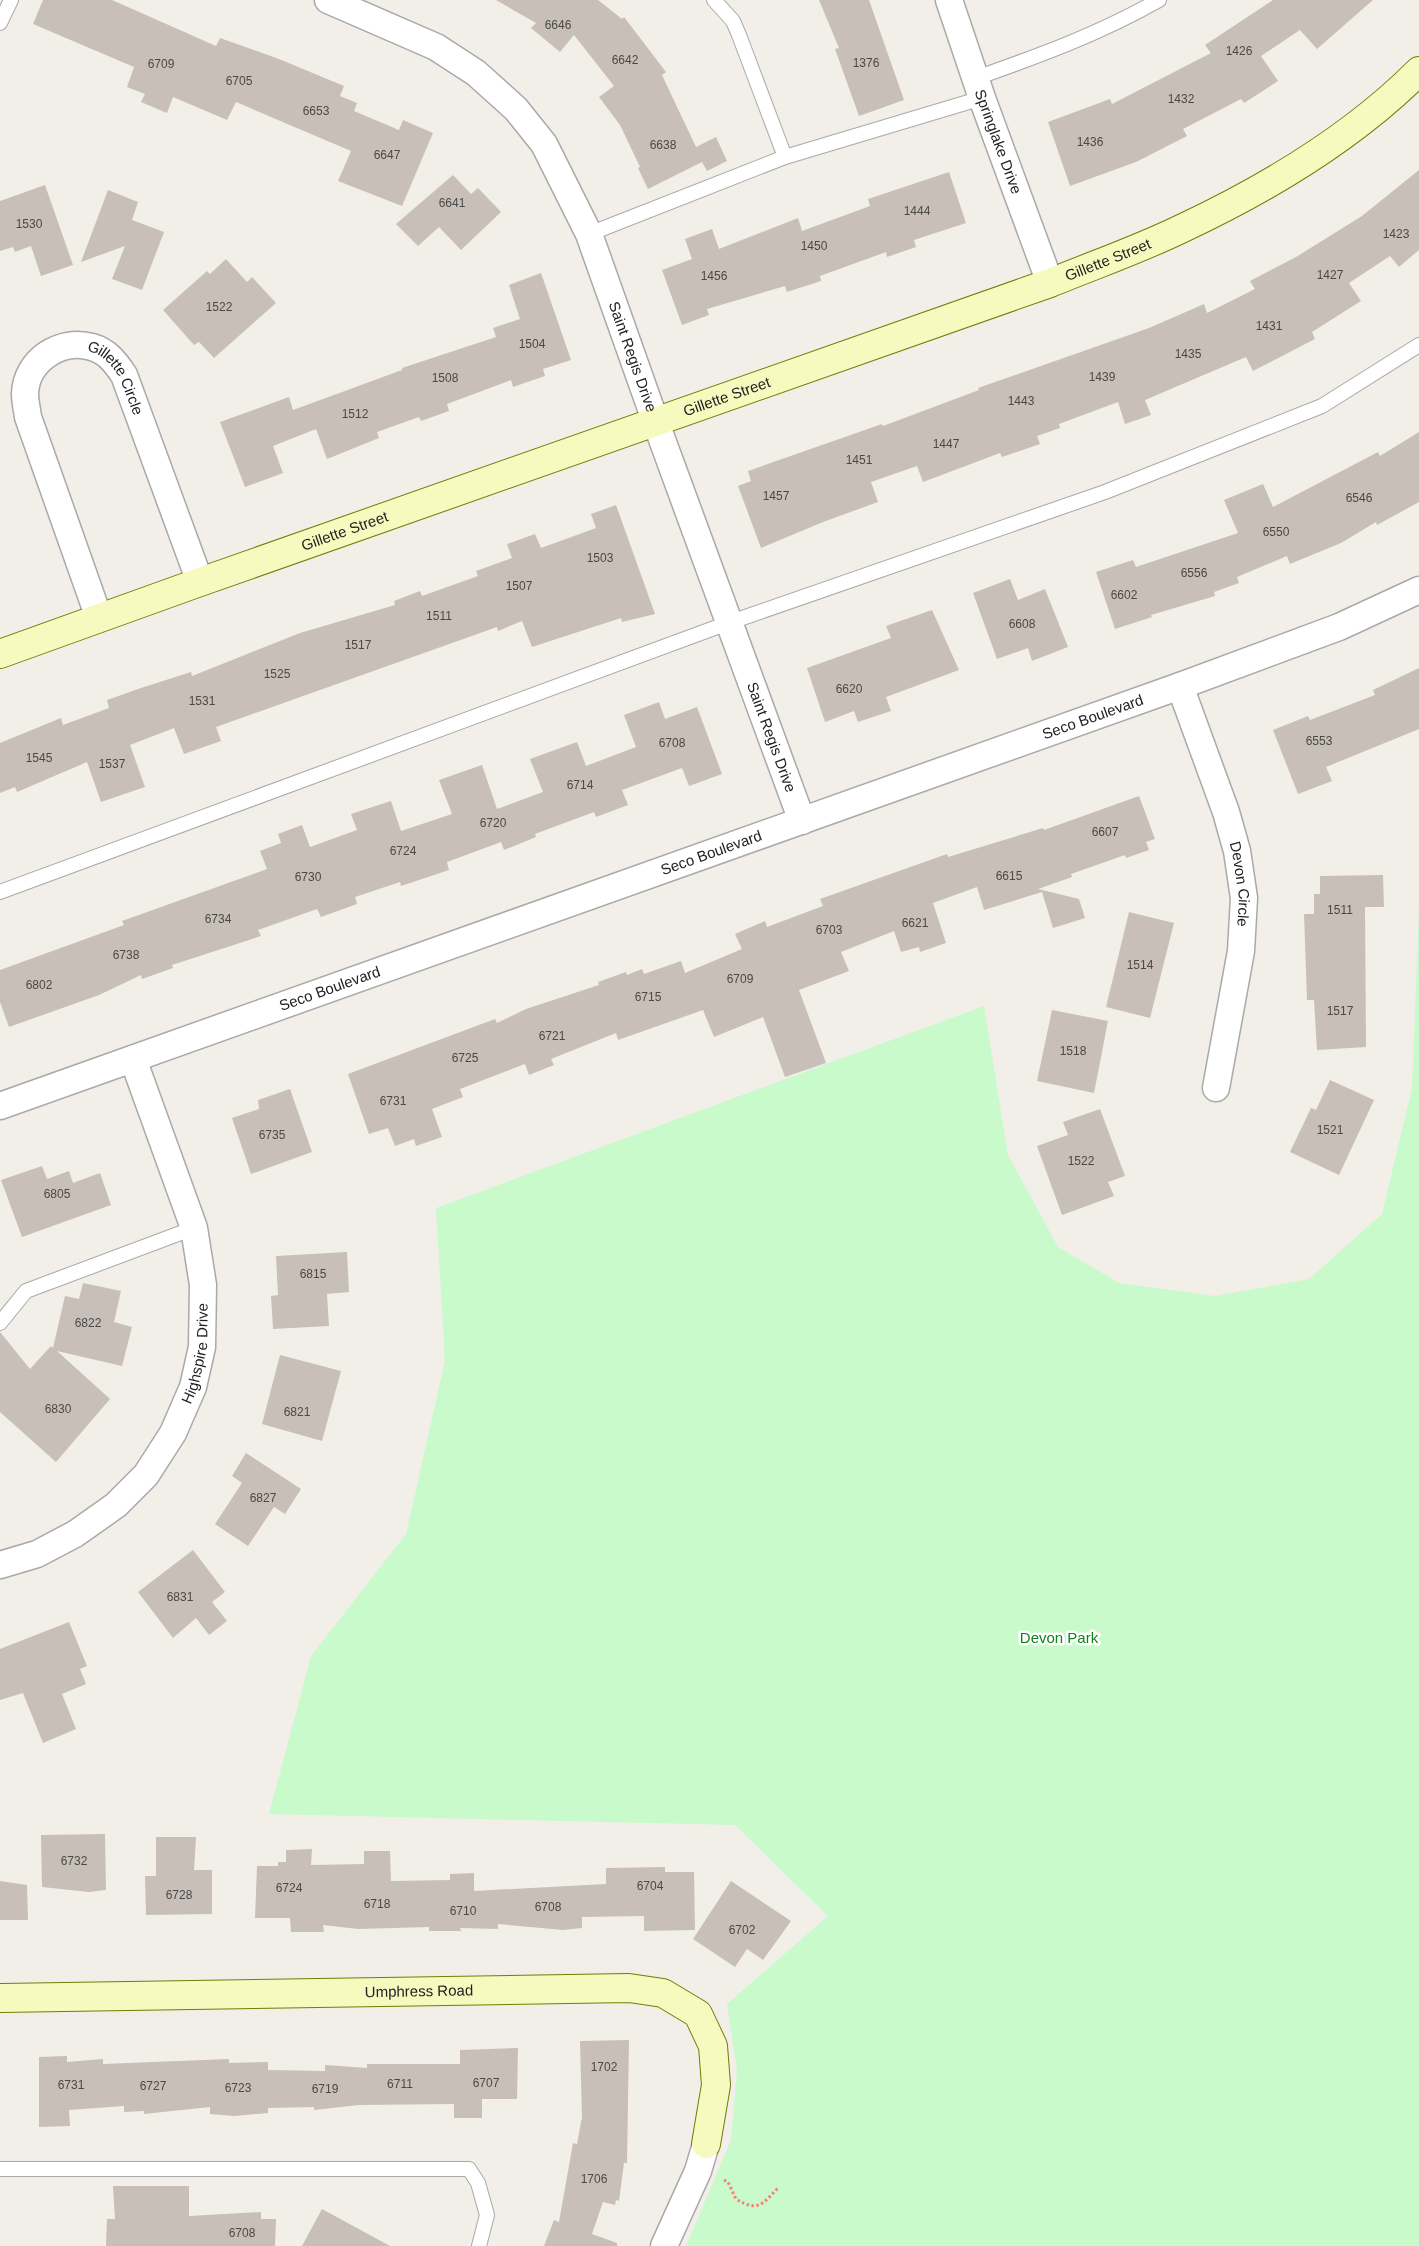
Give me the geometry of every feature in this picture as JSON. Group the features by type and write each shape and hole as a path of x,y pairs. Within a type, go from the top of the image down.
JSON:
{"street":[{"name":"Saint Regis Drive","path":"328,0 436,46 476,73 516,108 544,144 589,234 728,623 802,822"},
{"name":"Springlake Drive","path":"950,0 979,88 1050,283"},
{"name":"Gillette Street","path":"0,654 1050,283 1182,229 1264,187 1333,143 1398,93 1419,71"},
{"name":"Gillette Circle","path":"99,618 28,417 25,393 30,373 41,358 56,348 76,345 94,347 112,358 124,375 200,582"},
{"name":"Seco Boulevard","path":"0,1106 1180,686 1339,626 1419,590"},
{"name":"Devon Circle","path":"1180,686 1226,812 1237,851 1244,898 1241,951 1216,1088"},
{"name":"Highspire Drive","path":"0,1565 37,1554 75,1534 116,1505 146,1475 173,1433 193,1388 202,1347 203,1286 194,1228 133,1059"},
{"name":"Umphress Road","path":"0,1998 629,1988 663,1993 698,2014 713,2046 716,2085 706,2144"},
{"path":"664,2246 698,2171 706,2144"}],"lane":[{"path":"0,23 11,0"},
{"path":"714,0 733,21 740,35 785,157"},
{"path":"589,234 785,157 979,88 1122,21 1160,0"},
{"path":"0,892 728,623 1105,492 1322,406 1419,345"},
{"path":"0,1323 26,1290 194,1228"},
{"path":"0,2170 469,2170 478,2183 487,2215 479,2246"}],"path":[{"path":"698,2171 728,2182 736,2199 751,2206 767,2201 778,2188"}],"green space":[{"name":"Devon Park","path":"1419,909 1419,2246 686,2246 731,2140 737,2069 727,2004 828,1916 735,1825 269,1814 311,1656 406,1534 445,1361 436,1208 984,1006 1008,1155 1058,1247 1119,1283 1215,1296 1309,1279 1382,1214 1412,1088"}],"building":[{"path":"43,0 112,0 216,46 220,38 279,59 344,86 340,96 357,103 354,111 399,130 403,120 433,133 402,206 338,181 351,151 236,102 227,120 173,97 167,113 141,102 145,94 127,87 134,67 33,24"},
{"path":"496,0 598,0 622,19 624,17 666,72 662,75 696,147 716,137 727,161 707,171 702,162 648,189 620,125 599,97 614,86 574,35 560,52 531,28 536,23"},
{"path":"819,0 869,0 904,100 859,116 835,49 839,48"},
{"path":"1273,0 1373,0 1317,49 1300,30 1261,56 1278,81 1244,103 1241,99 1183,129 1187,136 1136,162 1070,186 1048,122 1110,99 1112,104 1211,53 1205,45"},
{"path":"1419,170 1419,250 1399,267 1390,256 1349,283 1361,301 1312,332 1315,339 1253,371 1246,357 1145,400 1151,415 1125,424 1118,402 1059,424 1060,428 1037,436 1040,444 1002,457 1000,453 923,482 917,466 871,482 878,502 823,522 761,548 738,486 751,481 748,471 882,424 883,426 979,390 978,388 1149,328 1204,304 1207,313 1255,289 1250,281 1296,257 1362,216"},
{"path":"949,172 966,223 914,240 916,247 887,257 886,252 820,276 821,281 787,292 785,286 707,309 709,315 682,325 662,270 692,259 685,239 712,229 719,249 798,218 802,231 870,206 868,199"},
{"path":"453,175 471,194 478,188 501,212 461,250 439,227 418,246 396,224"},
{"path":"45,185 73,265 41,276 31,246 15,252 13,247 0,251 0,201"},
{"path":"108,190 138,202 132,220 164,232 142,290 112,279 125,246 81,262"},
{"path":"226,259 247,282 252,277 276,303 214,358 199,342 194,345 163,310 207,271 210,274"},
{"path":"541,273 571,360 543,369 545,376 513,387 511,380 447,404 449,411 421,421 419,417 377,432 379,438 327,459 316,429 273,446 283,473 245,487 220,422 289,397 293,410 402,370 402,368 496,337 493,328 520,319 509,285"},
{"path":"1419,432 1419,502 1377,525 1376,522 1341,543 1290,564 1287,556 1237,577 1239,583 1214,592 1215,596 1151,615 1152,617 1115,629 1096,572 1133,560 1136,567 1238,533 1224,500 1263,484 1273,507 1378,452 1380,456"},
{"path":"616,505 655,614 622,622 621,618 532,647 522,621 498,631 497,627 216,727 221,741 184,754 174,728 130,745 145,787 101,802 87,762 17,792 15,787 0,793 0,743 61,718 63,725 109,708 107,700 141,688 191,672 192,676 300,633 395,605 394,601 420,591 422,596 478,576 476,571 512,558 507,544 535,534 541,548 596,528 591,514"},
{"path":"1010,579 1018,600 1045,589 1068,647 1032,661 1028,648 997,659 973,593"},
{"path":"932,610 959,670 886,697 891,711 858,722 854,711 825,722 807,668 891,638 886,626"},
{"path":"1419,668 1419,729 1326,767 1332,781 1298,794 1273,730 1308,716 1310,720 1375,695 1373,690"},
{"path":"659,702 665,719 697,707 722,774 689,786 682,768 622,790 628,805 596,817 594,812 535,834 536,837 504,850 501,842 447,862 449,870 401,886 400,882 355,897 357,904 321,917 317,909 258,930 261,936 172,965 173,968 142,979 141,975 99,995 9,1027 0,1002 0,970 124,925 122,921 267,869 260,851 281,843 278,834 302,825 310,847 357,830 351,814 391,801 401,831 452,814 439,780 482,765 497,809 543,792 530,759 577,742 586,766 636,747 624,715"},
{"path":"1139,796 1155,839 1146,842 1149,850 1126,858 1125,855 1071,874 1072,877 1038,889 1079,899 1085,918 1053,928 1042,892 984,910 977,887 933,903 946,943 920,952 919,947 901,952 894,931 841,952 849,971 799,990 826,1063 785,1077 763,1017 714,1037 703,1010 618,1040 616,1033 551,1059 554,1065 529,1075 525,1064 460,1089 463,1097 432,1109 442,1137 416,1146 414,1139 395,1146 388,1128 369,1134 348,1074 495,1019 497,1023 526,1009 599,985 598,982 626,972 627,975 642,969 644,974 681,961 685,973 742,949 735,934 765,921 767,927 823,906 820,899 947,854 948,857 1043,828 1044,830"},
{"path":"1383,875 1384,907 1365,907 1366,1047 1317,1050 1314,1000 1307,1000 1304,914 1314,914 1314,894 1320,894 1320,876"},
{"path":"1129,912 1174,923 1150,1018 1106,1007"},
{"path":"1052,1010 1108,1021 1094,1093 1037,1081"},
{"path":"1330,1080 1374,1100 1339,1175 1290,1152 1311,1108 1316,1110"},
{"path":"290,1089 312,1152 251,1174 232,1118 259,1109 258,1100"},
{"path":"1100,1109 1125,1176 1108,1182 1114,1196 1062,1215 1037,1146 1068,1135 1063,1122"},
{"path":"42,1166 47,1179 69,1171 73,1183 100,1173 111,1205 22,1237 1,1180"},
{"path":"347,1252 349,1292 327,1294 329,1326 273,1329 271,1296 278,1295 276,1256"},
{"path":"83,1283 121,1291 114,1322 132,1327 122,1366 57,1351 110,1399 56,1462 0,1412 0,1332 30,1369 51,1346 53,1348 65,1296 79,1299"},
{"path":"280,1355 341,1371 322,1441 262,1424"},
{"path":"246,1453 301,1489 285,1514 274,1507 248,1546 215,1524 242,1483 232,1476"},
{"path":"193,1550 225,1592 212,1602 227,1621 209,1635 196,1618 173,1638 138,1592"},
{"path":"69,1622 87,1666 80,1669 86,1684 62,1694 76,1729 43,1743 23,1693 0,1700 0,1649"},
{"path":"105,1834 106,1890 89,1892 42,1887 41,1835"},
{"path":"156,1837 196,1837 194,1870 212,1870 212,1914 146,1915 145,1876 156,1876"},
{"path":"312,1849 311,1865 364,1864 364,1851 390,1851 391,1881 450,1880 450,1874 474,1873 474,1891 606,1884 606,1868 665,1867 665,1872 694,1872 695,1930 644,1931 644,1916 582,1917 582,1928 563,1930 498,1924 498,1929 460,1928 461,1931 429,1931 429,1927 358,1929 323,1925 324,1932 291,1932 290,1918 255,1918 257,1866 278,1866 278,1862 286,1862 286,1850"},
{"path":"0,1881 27,1885 28,1920 0,1920"},
{"path":"731,1881 791,1921 763,1960 747,1949 735,1967 693,1939"},
{"path":"629,2040 627,2163 624,2163 619,2201 616,2200 615,2205 603,2202 592,2234 617,2243 617,2246 544,2246 554,2220 559,2222 573,2143 577,2144 582,2117 580,2041"},
{"path":"518,2048 517,2099 482,2099 482,2118 454,2118 454,2104 359,2105 314,2110 314,2107 268,2108 268,2113 234,2116 210,2114 210,2107 144,2114 144,2111 124,2112 124,2106 69,2110 70,2126 39,2127 39,2057 67,2056 67,2062 103,2059 103,2064 229,2059 229,2063 268,2062 268,2070 325,2071 325,2065 367,2068 367,2064 460,2064 460,2050"},
{"path":"113,2186 189,2186 189,2216 261,2212 261,2219 276,2219 275,2246 106,2246 107,2219 115,2219"},
{"path":"322,2209 390,2246 302,2246"}]}
